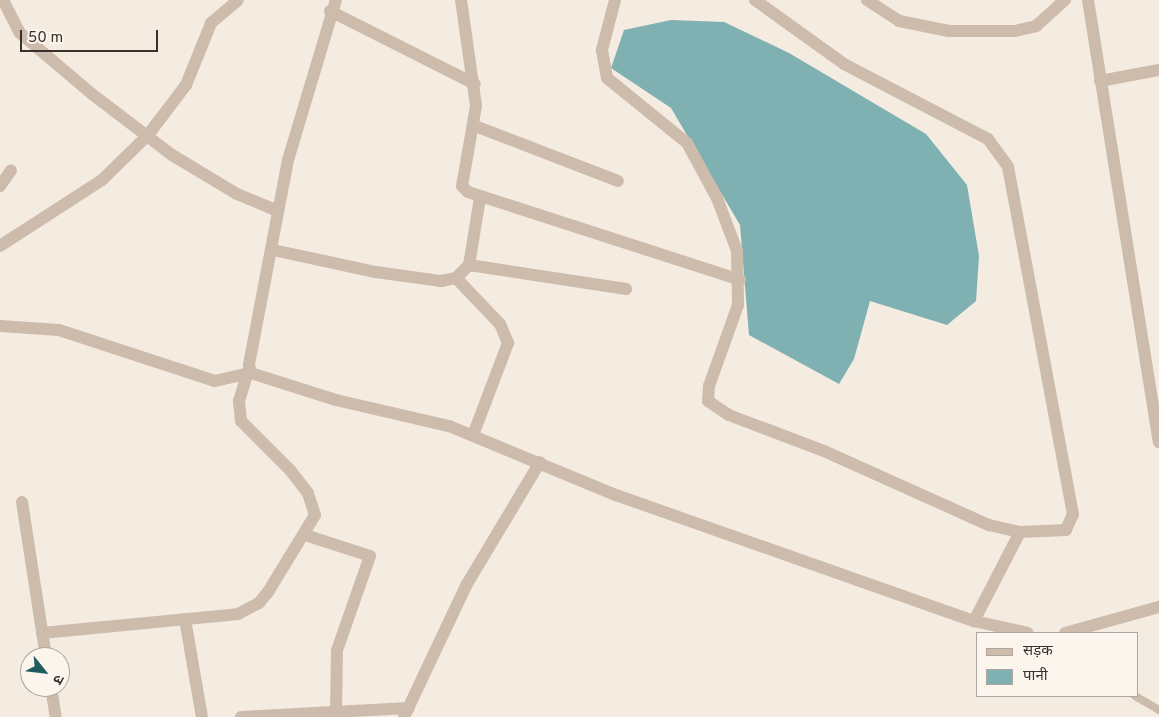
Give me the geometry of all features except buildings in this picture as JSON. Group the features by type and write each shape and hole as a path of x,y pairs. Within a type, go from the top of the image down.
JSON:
{"street":[{"path":"3,0 20,33 148,136 237,194 278,211"},
{"path":"0,246 102,180 148,136 186,85 206,30 238,0"},
{"path":"461,0 475,84 475,126 462,186 480,198 740,280"},
{"path":"615,0 602,50 607,78 687,143 728,223 740,280 732,328 709,386 708,401 717,410 838,457 989,525 1020,532 1066,530 1073,514 1013,191 1001,152 982,136 844,64 755,0"},
{"path":"866,0 899,21 949,31 1015,31 1036,26 1066,0"},
{"path":"1088,0 1159,442"},
{"path":"42,633 185,619 249,610 268,592 305,535 315,515 308,493 238,413 249,374 249,365 273,250 278,211 333,6 475,84"},
{"path":"1100,81 1159,70"},
{"path":"475,126 618,181"},
{"path":"0,186 11,170"},
{"path":"273,250 376,272 441,282 456,278 469,265 480,198"},
{"path":"469,265 626,289"},
{"path":"456,278 500,324 508,343 473,436"},
{"path":"0,326 59,330 215,381 249,374 336,400 430,419 540,462 613,494 974,621 1024,632"},
{"path":"241,717 336,712 407,712 467,584 540,462"},
{"path":"22,502 44,647"},
{"path":"974,621 1020,532"},
{"path":"305,535 370,556 337,650 336,712"},
{"path":"1085,631 1159,607"},
{"path":"185,619 202,717"},
{"path":"53,697 56,717"}],"lane":[{"path":"1137,697 1159,710"}],"water":[{"path":"671,20 724,22 789,53 926,134 967,185 979,256 976,301 947,325 870,301 854,359 839,384 749,335 740,225 671,108 611,68 624,30"}]}
